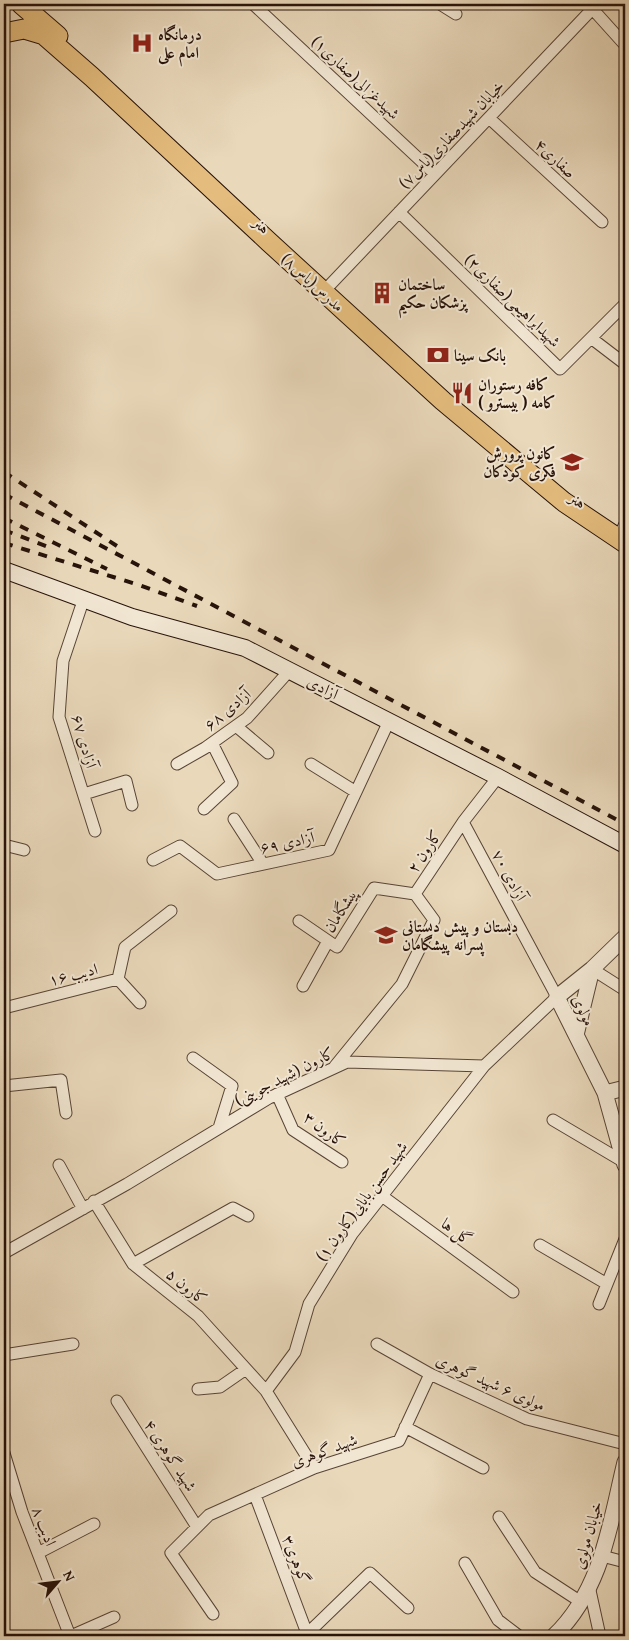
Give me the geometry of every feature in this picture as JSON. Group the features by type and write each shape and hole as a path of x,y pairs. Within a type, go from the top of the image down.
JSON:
{"main road":[{"name":"هنر","path":"21,4 89,64 328,287 534,467 624,532"},
{"name":"مدرس(یاس۸)","path":"4,33 24,28 44,35 443,401 564,502 624,532"},
{"name":"آزادی","path":"4,570 83,601 132,617 245,648 498,777 625,845"}],"street":[{"name":"شهیدغزالی(صفاری۱)","path":"253,4 436,174"},
{"path":"440,4 456,14"},
{"name":"خیابان شهیدصفاری(یاس۷)","path":"328,287 593,5"},
{"path":"593,5 625,45"},
{"name":"صفاری۴","path":"488,118 602,222"},
{"name":"شهیدابراهیمی(صفاری۲)","path":"399,212 560,369 625,304"},
{"path":"591,338 625,364"},
{"name":"آزادی ۶۷","path":"83,601 63,661 59,717 95,831"},
{"name":"آزادی ۶۸","path":"177,764 212,743 247,718 290,670"},
{"name":"آزادی ۶۹","path":"153,860 180,846 217,874 329,850 388,722"},
{"path":"236,726 268,752"},
{"path":"204,810 232,783 212,743"},
{"path":"311,764 356,792"},
{"name":"کارون ۲","path":"334,1068 402,984 434,920 415,894 463,822 498,777"},
{"path":"84,794 126,781 132,805"},
{"path":"234,819 263,864"},
{"name":"آزادی ۷۰","path":"463,822 558,997"},
{"path":"4,845 24,850"},
{"name":"پیشگامان","path":"299,921 336,947 374,888 415,894"},
{"path":"118,979 125,948 171,911"},
{"name":"مولوی","path":"605,1093 558,997 592,969 625,937"},
{"path":"302,986 328,941"},
{"path":"576,1035 592,969 625,990"},
{"name":"ادیب ۱۶","path":"4,1008 118,979 140,1003"},
{"path":"484,1066 558,997"},
{"path":"193,1058 232,1086 219,1128"},
{"name":"کارون (شهید جوینی)","path":"4,1253 277,1094 347,1062 484,1066"},
{"name":"شهید حسن بابایی(کارون ۱)","path":"266,1391 295,1352 310,1304 352,1234 484,1066"},
{"path":"4,1086 62,1080 66,1113"},
{"path":"624,1164 622,1140 605,1093 625,1088"},
{"name":"کارون ۳","path":"277,1094 293,1130 342,1162"},
{"path":"553,1120 624,1164"},
{"path":"59,1165 82,1209"},
{"name":"گل ها","path":"382,1196 513,1292"},
{"name":"کارون ۵","path":"94,1201 133,1264 198,1316 266,1391 314,1468"},
{"path":"133,1264 233,1208 248,1216"},
{"path":"599,1304 625,1239"},
{"path":"540,1245 608,1284"},
{"path":"4,1355 72,1344"},
{"name":"مولوی ۶ شهید گوهری","path":"377,1344 430,1374 527,1419 625,1444"},
{"path":"198,1389 220,1387 246,1369"},
{"name":"شهید گوهری","path":"213,1614 171,1553 209,1515 314,1468 399,1441 430,1374"},
{"name":"شهید گوهری ۴","path":"117,1401 197,1527"},
{"path":"405,1427 483,1468"},
{"name":"ادیب ۸","path":"4,1453 22,1512 70,1636"},
{"name":"خیابان مولوی","path":"554,1636 570,1621 600,1567 625,1462"},
{"name":"گوهری۳","path":"255,1496 307,1635"},
{"path":"499,1517 535,1572 581,1602"},
{"path":"38,1553 94,1524"},
{"path":"602,1556 625,1562"},
{"path":"464,1563 498,1620 519,1636"},
{"path":"307,1635 370,1573 408,1608"},
{"path":"589,1586 600,1636"},
{"path":"70,1636 114,1617"}],"railway":[{"path":"4,472 123,550"},
{"path":"4,494 625,824"},
{"path":"4,518 107,569"},
{"path":"4,530 48,547"},
{"path":"4,543 139,585 197,606"}],"place":[{"name":"درمانگاه امام علی","path":"142,43"},
{"name":"ساختمان پزشکان حکیم","path":"382,293"},
{"name":"بانک سینا","path":"438,355"},
{"name":"کافه رستوران کامه ( بیسترو )","path":"462,393"},
{"name":"کانون پرورش فکری کودکان","path":"572,462"},
{"name":"دبستان و پیش دبستانی پسرانه پیشگامان","path":"386,935"}]}
